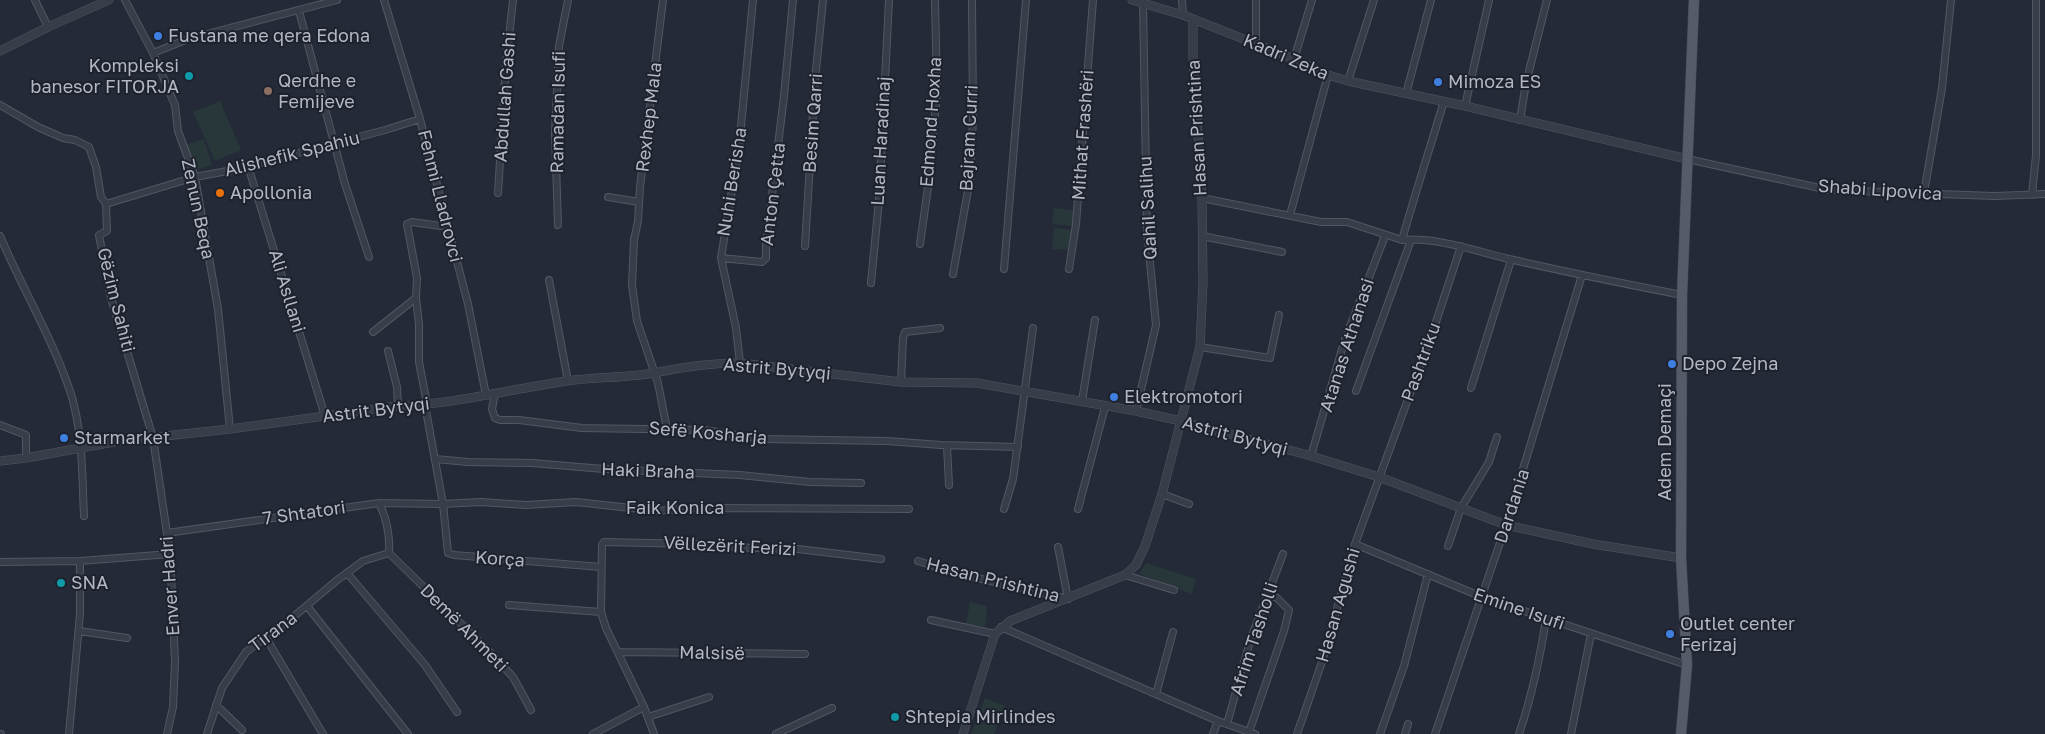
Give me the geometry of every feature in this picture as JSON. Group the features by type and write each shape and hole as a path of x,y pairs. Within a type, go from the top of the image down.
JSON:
{"main road":[{"name":"Adem Demaçi","path":"1681,734 1687,665 1681,558 1682,295 1694,0"}],"street":[{"path":"35,0 48,27"},
{"path":"0,51 109,0"},
{"name":"Zenun Beqa","path":"125,0 153,53 175,106 178,131 195,177 218,309 230,429"},
{"path":"153,53 188,39 337,0"},
{"name":"Fehmi Lladrovci","path":"384,0 420,119 468,304 486,395"},
{"name":"Abdullah Gashi","path":"498,193 506,64 513,0"},
{"name":"Ramadan Isufi","path":"558,225 555,133 558,65 559,46 568,0"},
{"name":"Rexhep Mala","path":"663,0 634,240 632,286 637,321 653,373 658,383 667,429"},
{"name":"Nuhi Berisha","path":"740,364 736,328 721,258 739,146 753,0"},
{"name":"Anton Çetta","path":"721,258 762,262 766,258 786,83 793,0"},
{"name":"Besim Qarri","path":"806,246 815,80 823,0"},
{"name":"Luan Haradinaj","path":"871,283 879,200 889,0"},
{"name":"Edmond Hoxha","path":"920,244 930,173 937,92 935,0"},
{"name":"Bajram Curri","path":"952,274 970,179 973,118 972,0"},
{"path":"1004,270 1026,0"},
{"name":"Mithat Frashëri","path":"1070,269 1076,224 1093,0"},
{"name":"Kadri Zeka","path":"1132,0 1183,15 1294,59 1328,75 1348,81 1465,106 1687,159"},
{"path":"1182,0 1183,15"},
{"path":"1256,0 1256,44"},
{"path":"1294,59 1312,0"},
{"path":"1348,81 1374,0"},
{"path":"1406,94 1431,0"},
{"path":"1465,106 1489,0"},
{"path":"1520,120 1526,83 1547,0"},
{"path":"1924,193 1942,88 1951,0"},
{"path":"2032,195 2036,155 2036,0"},
{"name":"Qahil Salihu","path":"1136,411 1156,325 1147,231 1142,3"},
{"path":"299,11 334,144 369,257"},
{"name":"Hasan Prishtina","path":"963,734 995,634 1010,621 1125,575 1136,564 1145,546 1162,494 1200,347 1203,282 1202,198 1193,57 1193,19"},
{"path":"1290,215 1328,75"},
{"path":"1402,240 1427,152 1435,134 1444,102"},
{"name":"Gëzim Sahiti","path":"0,105 38,127 63,138 75,140 89,148 96,168 101,197 106,204 107,231 99,234 111,298 153,438"},
{"name":"Alishefik Spahiu","path":"106,204 195,177 248,166 334,144 420,119"},
{"name":"Shabi Lipovica","path":"1687,159 1829,190 1994,196 2045,194"},
{"name":"Ali Asllani","path":"248,166 325,416"},
{"path":"608,197 639,202"},
{"path":"1202,198 1321,222 1347,222 1384,236 1402,240 1461,246 1511,260 1682,295"},
{"path":"442,504 419,362 417,278 407,224 412,222 448,227"},
{"path":"0,236 52,344 71,396 81,447 84,516"},
{"path":"1202,236 1282,252"},
{"name":"Atanas Athanasi","path":"1311,456 1344,342 1384,236"},
{"path":"1356,391 1411,240"},
{"name":"Pashtriku","path":"1379,476 1434,328 1461,246"},
{"path":"1471,388 1511,260"},
{"name":"Dardania","path":"1435,734 1506,526 1582,275"},
{"path":"548,280 568,381"},
{"path":"373,332 416,298"},
{"path":"1200,347 1270,358 1279,315"},
{"path":"1082,401 1095,320"},
{"path":"901,382 903,338 905,332 940,328"},
{"path":"1004,508 1014,479 1024,391 1034,328"},
{"path":"388,351 397,387 398,406"},
{"name":"Astrit Bytyqi","path":"0,461 81,447 398,406 426,405 568,381 720,364 740,364 901,382 977,383 1136,411 1181,421 1379,476 1506,526 1594,544 1681,558"},
{"name":"Sefë Kosharja","path":"495,393 493,412 495,418 500,420 582,428 704,430 763,439 887,441 947,446 1018,447"},
{"path":"1078,509 1105,406"},
{"path":"0,425 26,435 26,458"},
{"path":"1448,546 1461,508 1489,462 1497,437"},
{"name":"Enver Hadri","path":"153,438 170,554 175,661 173,707 167,734"},
{"path":"947,446 949,485"},
{"name":"Haki Braha","path":"435,459 740,475 810,482 861,483"},
{"name":"Hasan Agushi","path":"1297,734 1322,662 1355,544 1379,476"},
{"path":"1162,494 1189,504"},
{"name":"Faik Konica","path":"442,504 481,502 526,505 576,502 658,511 689,508 909,509"},
{"path":"379,503 386,517 389,553"},
{"name":"7 Shtatori","path":"167,532 379,503 442,504"},
{"name":"Korça","path":"442,504 448,553 454,556 601,567"},
{"name":"Vëllezërit Ferizi","path":"601,567 602,545 604,542 798,549 881,559"},
{"name":"Emine Isufi","path":"1355,544 1482,596 1687,665"},
{"name":"Hasan Prishtina","path":"1058,547 1068,599"},
{"name":"Tirana","path":"207,734 216,705 229,676 246,652 307,606 346,573 363,562 389,553"},
{"name":"Demë Ahmeti","path":"389,553 506,670 531,710"},
{"path":"0,562 80,561 170,554"},
{"name":"Afrim Tasholli","path":"1227,724 1250,641 1282,554"},
{"path":"69,734 79,631 80,561"},
{"name":"Hasan Prishtina","path":"918,561 956,573 1068,599"},
{"path":"601,567 602,612 606,628 644,707 654,734"},
{"path":"346,573 425,665 457,712"},
{"path":"1380,734 1404,666 1428,574"},
{"path":"1125,575 1174,590"},
{"path":"1001,627 1218,721 1252,733 1289,610 1277,598 1267,594"},
{"path":"509,605 602,612"},
{"path":"307,606 408,734"},
{"path":"1519,734 1528,707 1546,618"},
{"path":"931,620 995,634"},
{"path":"79,631 127,638"},
{"path":"1156,694 1173,632"},
{"path":"1571,734 1591,634"},
{"path":"266,638 323,734"},
{"name":"Malsisë","path":"618,652 805,654"},
{"path":"648,717 709,697"},
{"path":"216,705 242,730"},
{"path":"593,734 644,707"},
{"path":"776,734 832,708"},
{"path":"1213,734 1218,721"},
{"path":"1405,734 1408,724"}],"shaded area":[{"path":"220,101 241,150 215,161 193,112"},
{"path":"204,139 212,165 194,171 185,145"},
{"path":"1054,208 1080,211 1079,227 1052,224"},
{"path":"1054,228 1078,230 1075,250 1052,249"},
{"path":"1146,563 1196,579 1192,594 1139,574"},
{"path":"970,602 987,606 985,627 966,624"},
{"path":"985,698 1005,706 994,734 971,734"}],"place":[{"name":"Fustana me qera Edona","path":"158,36"},
{"name":"Kompleksi banesor FITORJA","path":"189,76"},
{"name":"Mimoza ES","path":"1438,82"},
{"name":"Qerdhe e Femijeve","path":"268,91"},
{"name":"Apollonia","path":"220,193"},
{"name":"Depo Zejna","path":"1672,364"},
{"name":"Elektromotori","path":"1114,397"},
{"name":"Starmarket","path":"64,438"},
{"name":"SNA","path":"61,583"},
{"name":"Outlet center Ferizaj","path":"1670,634"},
{"name":"Shtepia Mirlindes","path":"895,717"}]}
